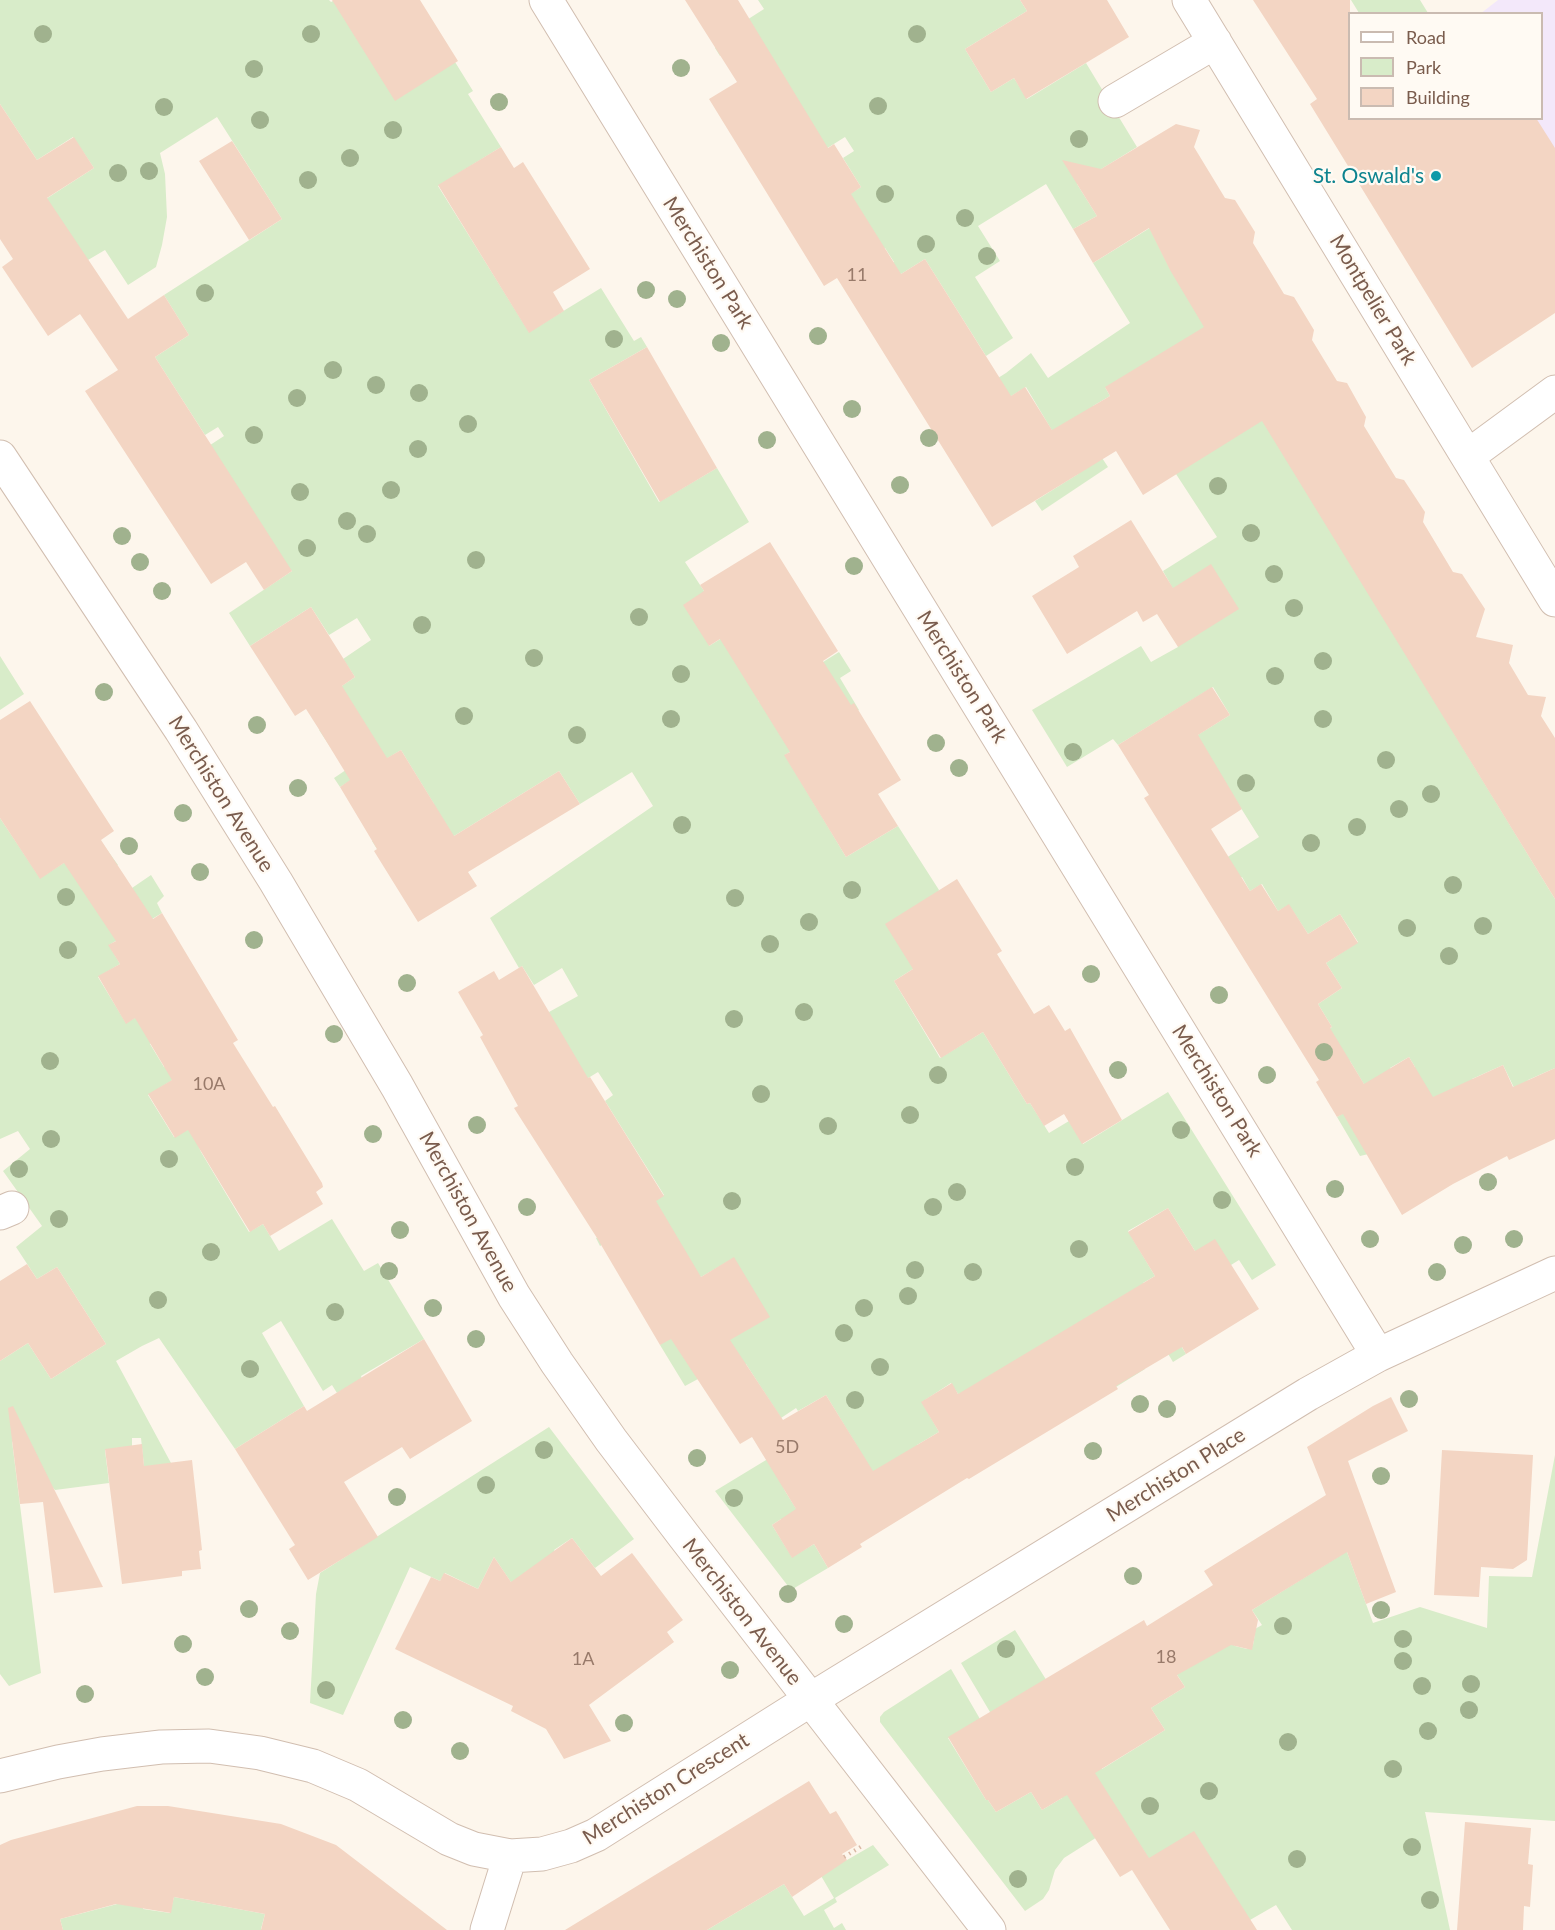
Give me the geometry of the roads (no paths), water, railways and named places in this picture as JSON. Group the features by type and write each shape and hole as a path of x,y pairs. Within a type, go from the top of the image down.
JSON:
{"street":[{"name":"Merchiston Park","path":"546,0 1378,1355"},
{"name":"Montpelier Park","path":"1190,0 1555,600"},
{"path":"1115,101 1215,42"},
{"path":"1468,456 1555,392"},
{"name":"Merchiston Avenue","path":"0,457 181,730 276,882 397,1086 514,1296 557,1363 611,1440 989,1930"},
{"name":"Merchiston Place","path":"810,1700 1308,1394 1378,1355 1555,1273"},
{"name":"Merchiston Crescent","path":"4,1767 58,1762 160,1747 209,1746 260,1753 314,1766 358,1785 448,1839 474,1849 510,1856 556,1851 596,1835 810,1700"},
{"path":"488,1930 510,1856"}],"place":[{"name":"St. Oswald's","path":"1436,176"}]}
